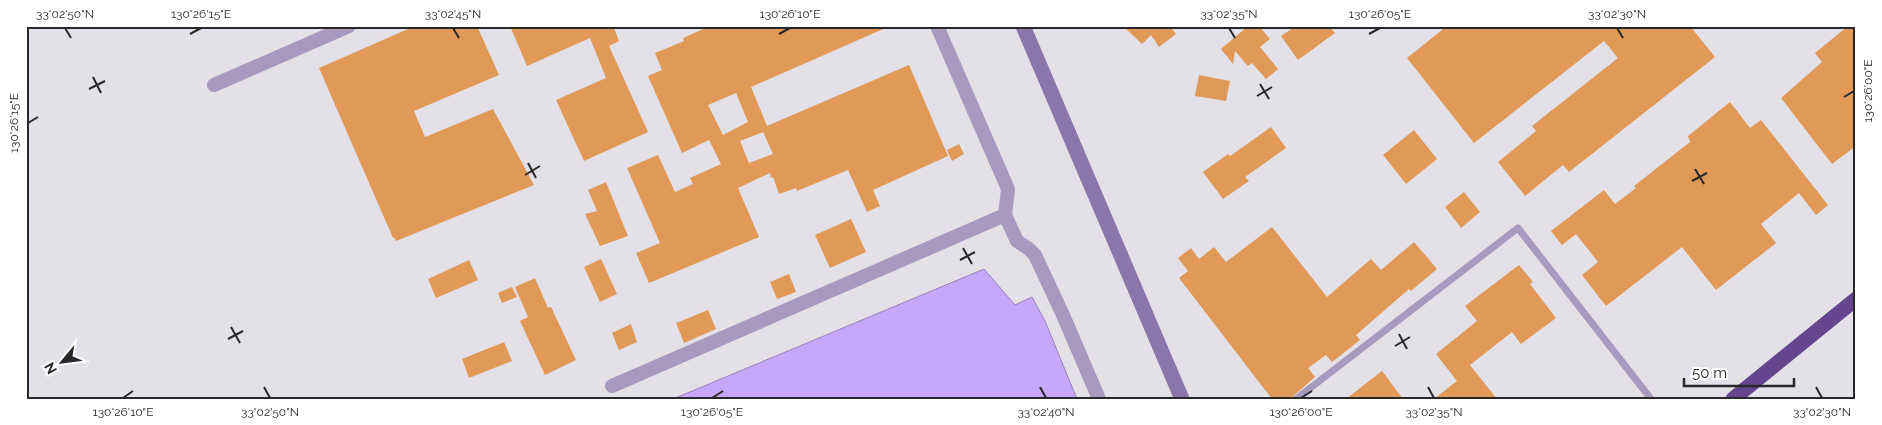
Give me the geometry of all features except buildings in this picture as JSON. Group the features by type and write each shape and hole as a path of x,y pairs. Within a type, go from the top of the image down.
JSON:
{"highway":[{"path":"1734,399 1856,299"}],"street":[{"path":"214,84 349,26"},
{"path":"937,26 1008,189 1005,215 1017,241 1035,255 1064,315 1099,399"},
{"path":"1023,26 1182,399"},
{"path":"612,386 1005,215"}],"lane":[{"path":"1296,399 1518,228 1651,399"}],"shaded area":[{"path":"984,269 1015,305 1032,297 1045,321 1077,399 673,399"}]}
